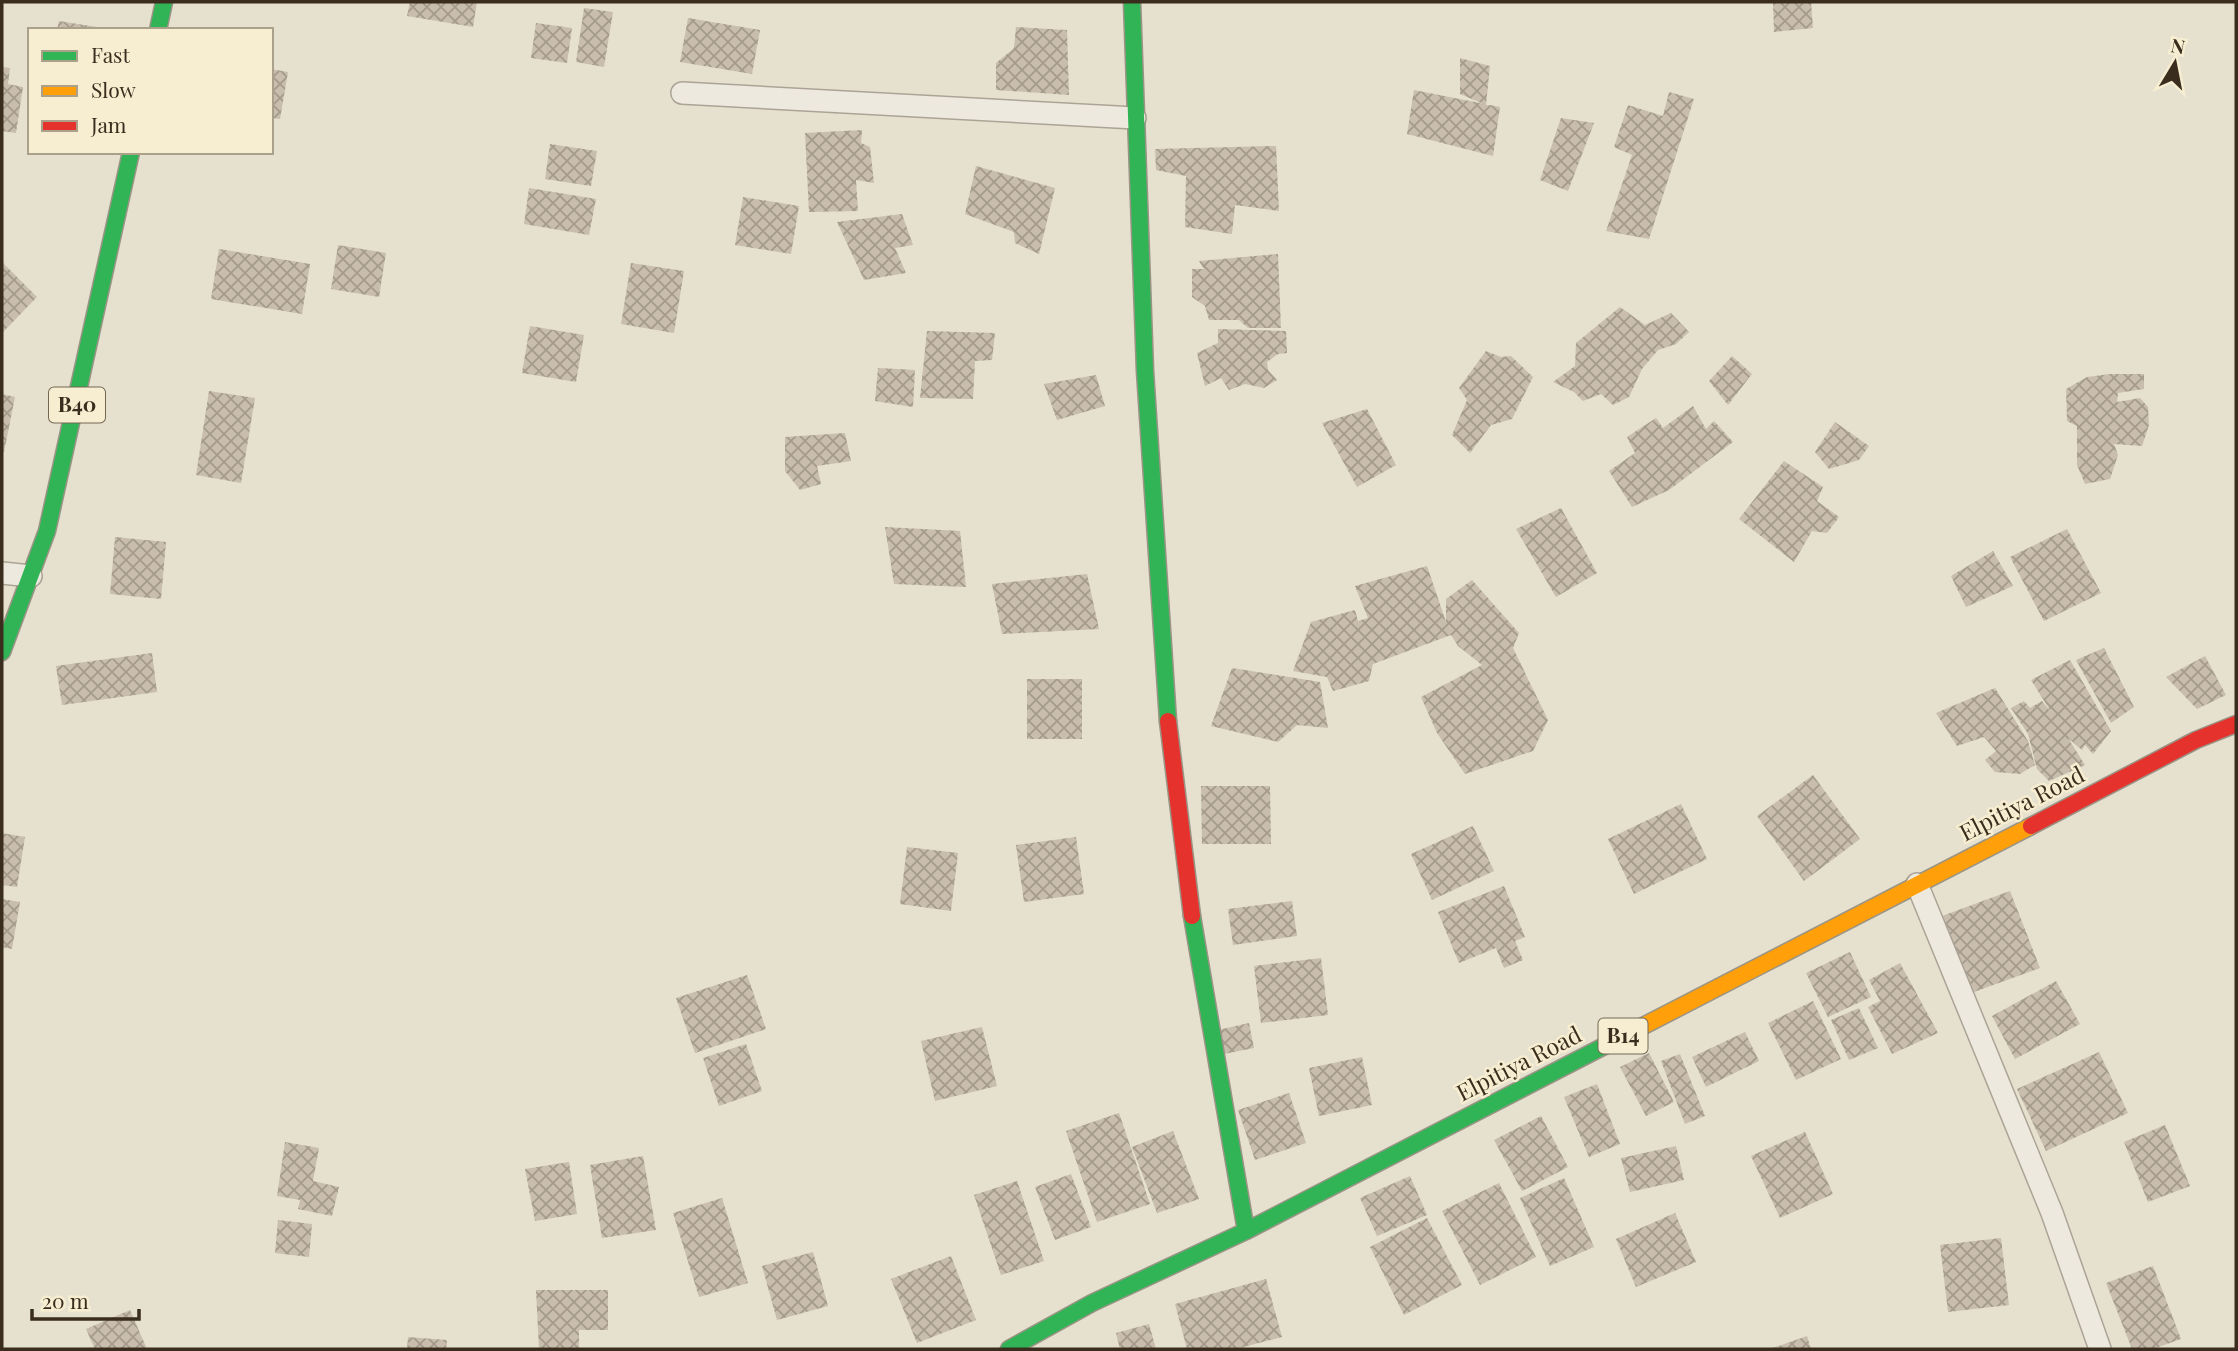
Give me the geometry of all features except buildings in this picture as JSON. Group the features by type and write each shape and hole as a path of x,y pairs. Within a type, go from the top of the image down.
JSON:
{"main road":[{"path":"158,28 164,2"},
{"path":"1132,2 1150,458 1170,741 1190,904 1246,1231"},
{"name":"B40","path":"2,652 47,531 131,154"},
{"name":"Elpitiya Road","path":"1009,1349 1092,1303 1246,1231 2196,740 2236,724"}],"lane":[{"path":"682,93 1135,118"},
{"path":"2,573 30,576"},
{"path":"1917,884 2052,1213 2100,1349"}],"traffic: fast":[{"path":"158,28 164,2"},
{"path":"1132,2 1145,371 1168,721"},
{"path":"2,652 47,531 131,154"},
{"path":"1192,916 1246,1231"},
{"path":"1009,1349 1092,1303 1246,1231 1614,1041"}],"traffic: slow":[{"path":"1614,1041 2031,826"}],"traffic: jam":[{"path":"1168,721 1192,916"},
{"path":"2031,826 2196,740 2236,724"}]}
